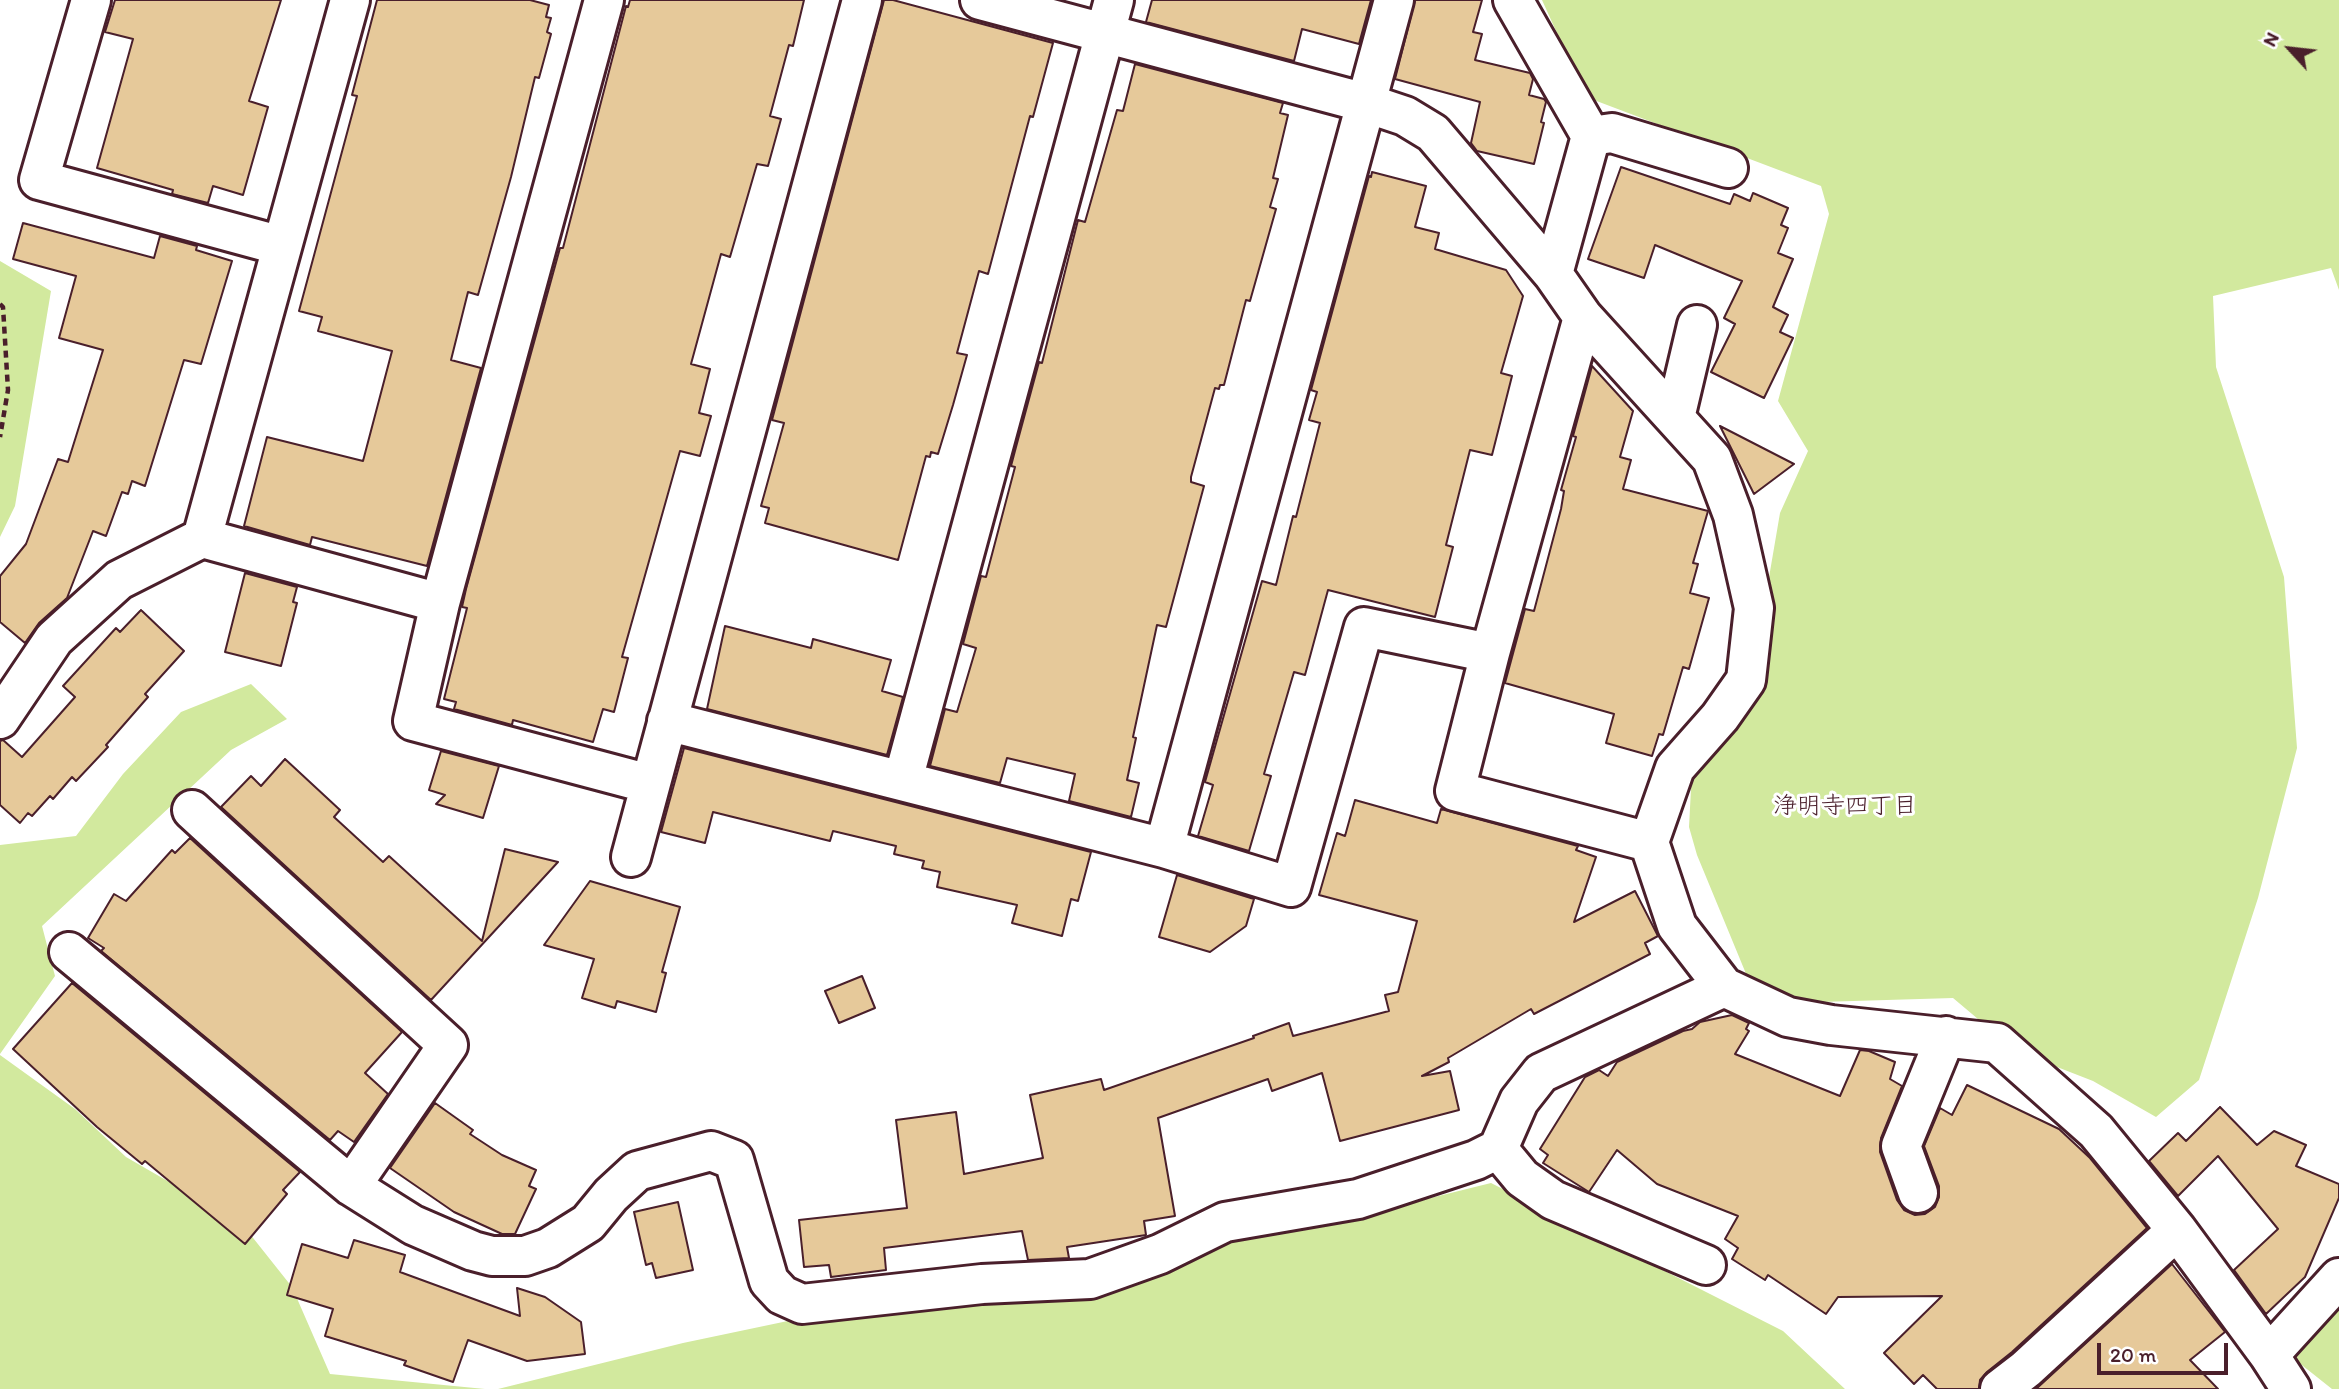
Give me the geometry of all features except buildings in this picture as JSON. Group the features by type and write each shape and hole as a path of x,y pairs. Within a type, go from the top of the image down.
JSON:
{"street":[{"path":"91,0 39,180 282,246"},
{"path":"202,538 350,0"},
{"path":"604,0 440,603 413,721 650,784"},
{"path":"631,857 862,0"},
{"path":"980,0 1109,17 1405,116 1433,133 1553,274 1583,317 1712,459 1733,515 1754,608 1746,680 1720,717 1675,768 1649,842 1677,926 1724,987 1788,1017 1832,1025 1997,1043 2096,1131 2176,1230 2291,1389"},
{"path":"1164,848 1394,0"},
{"path":"1513,0 1591,136 1553,274"},
{"path":"904,780 1109,17"},
{"path":"1591,136 1612,132 1728,168"},
{"path":"1583,317 1490,653 1455,791 1649,842"},
{"path":"1675,418 1697,325"},
{"path":"0,719 54,639 119,580 202,538 440,603"},
{"path":"667,721 1164,848 1291,887 1364,627 1490,653"},
{"path":"192,810 448,1045 351,1186"},
{"path":"69,952 351,1186 413,1225 473,1251 492,1255 525,1256 548,1248 588,1223 611,1195 637,1171 711,1151 734,1160 769,1281 782,1295 802,1304 982,1284 1090,1279 1160,1254 1225,1222 1358,1199 1476,1160 1498,1150 1519,1101 1541,1073 1724,987"},
{"path":"1917,1193 1901,1146 1946,1036"},
{"path":"1498,1150 1522,1178 1553,1200 1706,1265"},
{"path":"2000,1389 2026,1369 2176,1230"},
{"path":"2269,1355 2339,1278"}],"path":[{"path":"0,304 3,307 8,390 0,437"}],"green space":[{"path":"1542,0 2339,0 2339,290 2331,268 2213,296 2216,367 2284,577 2297,748 2258,898 2199,1080 2156,1117 2093,1081 2016,1051 1953,998 1787,1003 1749,981 1697,855 1689,827 1692,770 1746,712 1780,513 1808,451 1778,401 1829,214 1821,186 1586,97"},
{"path":"0,261 51,291 15,506 0,537"},
{"path":"251,684 287,719 231,750 42,926 55,976 0,1054 0,845 76,836 123,774 181,712"},
{"path":"0,1055 75,1109 126,1157 242,1224 292,1287 330,1374 485,1389 0,1389"},
{"path":"1491,1183 1783,1331 1845,1389 498,1389 683,1343 902,1297 1129,1261 1362,1215"},
{"path":"2339,1295 2339,1389 2332,1389 2293,1358"}],"district":[{"name":"浄明寺四丁目","path":"1845,807"}]}
